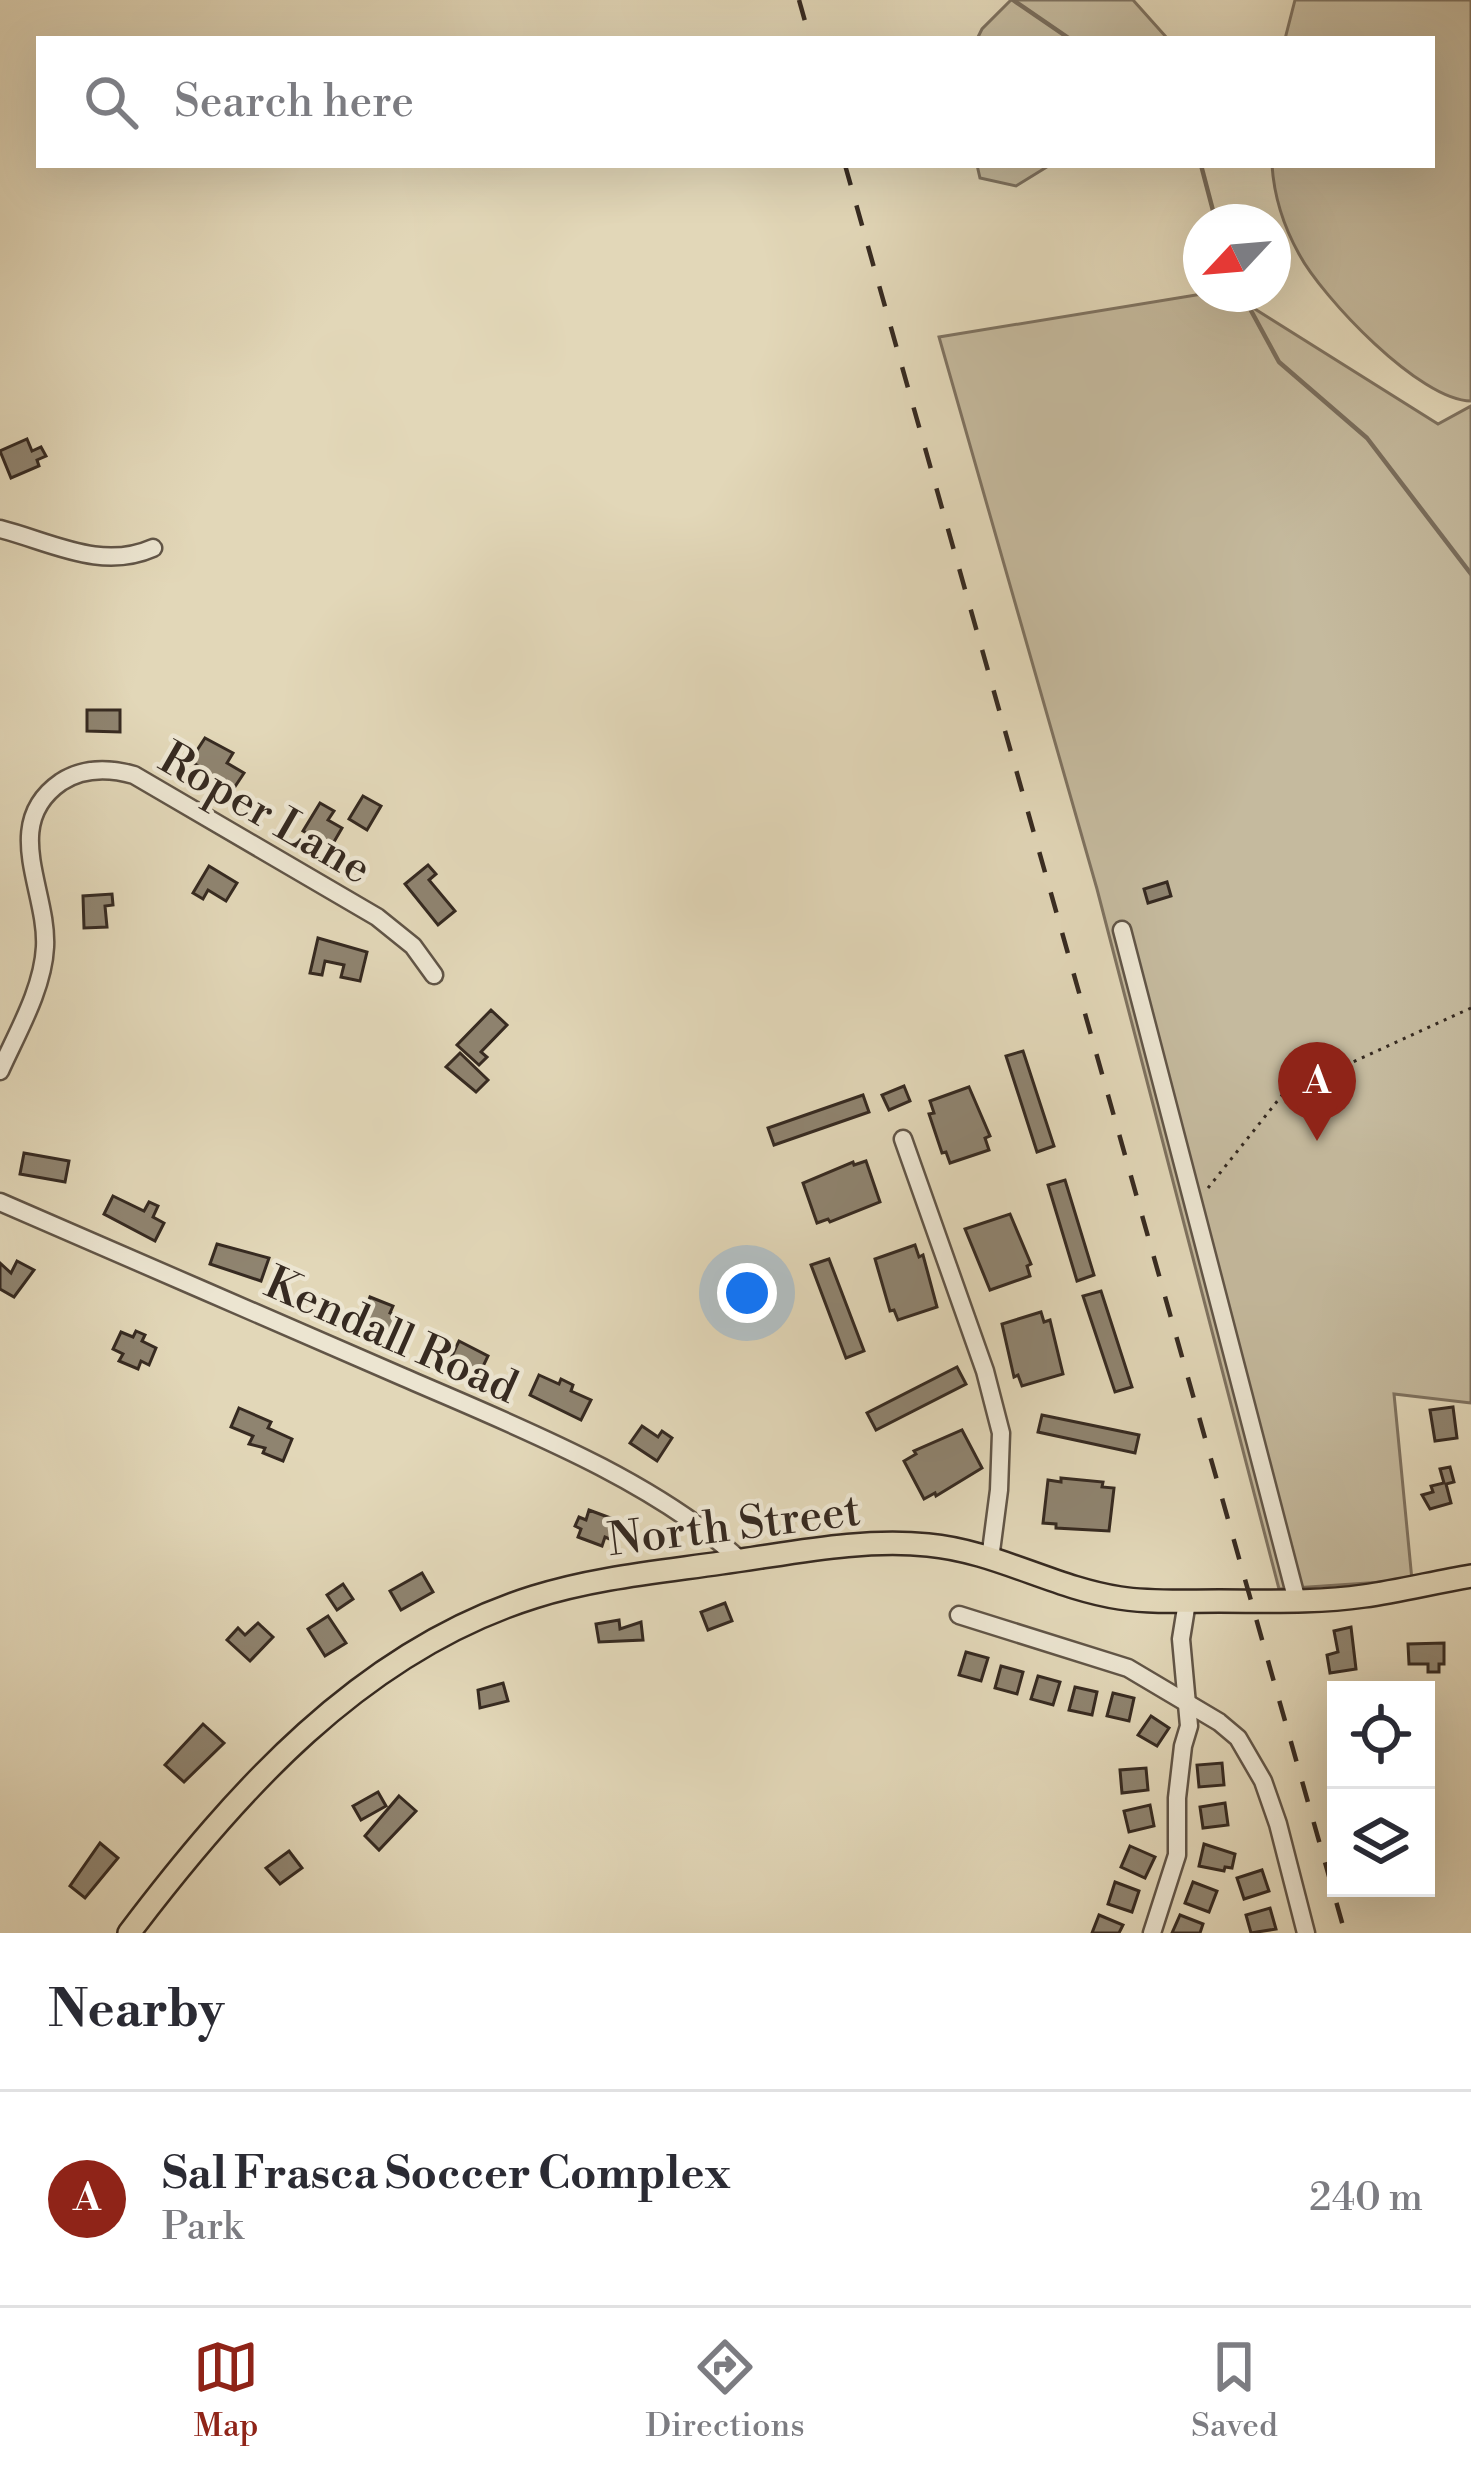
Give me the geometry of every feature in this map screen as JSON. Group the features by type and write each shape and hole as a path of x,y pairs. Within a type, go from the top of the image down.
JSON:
{"main road":[{"name":"North Street","path":"129,1933 306,1730 378,1673 473,1620 589,1582 885,1544 929,1545 990,1559 1116,1598 1187,1602 1369,1595 1471,1576"}],"street":[{"path":"0,529 106,560 153,548"},
{"name":"Roper Lane","path":"0,1071 26,1014 45,953 44,910 27,848 32,818 49,792 88,771 134,775 377,917 413,946 434,975"},
{"path":"1122,931 1297,1601"},
{"path":"902,1139 985,1371 1000,1433 1001,1473 990,1559"},
{"name":"Kendall Road","path":"0,1202 578,1457 679,1512 740,1561"},
{"path":"1152,1933 1177,1855 1177,1798 1189,1704 1180,1639 1187,1602"},
{"path":"959,1616 1128,1668 1219,1722 1249,1753 1278,1824 1306,1933"}],"path":[{"path":"1196,1203 1283,1094 1471,1008"}],"shaded area":[{"path":"1011,0 1133,0 1165,36 978,36"},
{"path":"1295,0 1471,0 1471,401 1450,396 1400,366 1328,295 1294,244 1291,204 1279,204 1273,177 1272,168 1435,168 1435,36 1286,36"},
{"path":"978,168 1045,168 1016,186 980,178"},
{"path":"1183,297 1183,312 1260,312 1438,424 1471,406 1471,1403 1394,1394 1412,1580 1279,1589 1097,889 939,337"}],"building":[{"path":"27,439 32,451 41,447 46,456 37,460 39,466 11,478 0,451"},
{"path":"87,710 120,710 120,732 87,731"},
{"path":"205,738 233,753 227,763 244,773 232,791 212,782 207,771 190,761"},
{"path":"363,796 381,806 367,830 349,819"},
{"path":"320,803 334,811 328,820 342,828 331,847 303,831"},
{"path":"428,865 436,874 429,880 455,911 438,925 405,884"},
{"path":"209,866 237,883 226,901 208,890 203,899 193,893"},
{"path":"1167,882 1171,896 1148,903 1144,889"},
{"path":"112,894 113,905 105,906 107,927 84,928 83,896"},
{"path":"318,938 367,952 360,981 341,977 344,965 325,961 322,975 310,973"},
{"path":"491,1010 507,1025 481,1052 487,1057 479,1065 457,1045"},
{"path":"1023,1051 1054,1146 1037,1152 1006,1056"},
{"path":"460,1053 488,1080 476,1092 446,1067"},
{"path":"904,1086 910,1101 889,1110 882,1095"},
{"path":"969,1087 990,1136 985,1138 989,1150 950,1163 929,1114 934,1113 930,1101"},
{"path":"863,1095 869,1112 774,1145 768,1128"},
{"path":"24,1153 69,1161 65,1182 20,1174"},
{"path":"866,1161 880,1202 817,1223 803,1183"},
{"path":"1065,1180 1094,1275 1077,1281 1048,1185"},
{"path":"113,1196 144,1211 149,1202 158,1206 153,1217 164,1223 155,1241 104,1214"},
{"path":"1010,1214 1031,1264 1027,1266 1030,1276 990,1290 965,1229"},
{"path":"217,1244 269,1258 261,1281 210,1264"},
{"path":"915,1245 919,1257 923,1255 937,1307 898,1320 894,1310 890,1311 875,1259"},
{"path":"829,1259 864,1351 846,1358 811,1265"},
{"path":"17,1261 34,1270 14,1297 0,1289 0,1263 11,1273"},
{"path":"1101,1291 1132,1387 1115,1392 1083,1296"},
{"path":"370,1297 393,1306 390,1313 400,1317 391,1337 363,1325"},
{"path":"1041,1312 1044,1322 1050,1320 1063,1374 1022,1386 1018,1375 1014,1377 1002,1324"},
{"path":"136,1331 145,1335 142,1341 156,1348 149,1365 141,1361 138,1369 119,1361 123,1354 113,1349 121,1332 133,1337"},
{"path":"459,1341 488,1356 479,1375 450,1360"},
{"path":"957,1367 966,1384 876,1430 867,1413"},
{"path":"539,1375 559,1384 561,1379 573,1385 571,1391 591,1400 581,1420 530,1395"},
{"path":"1453,1407 1457,1438 1435,1441 1430,1410"},
{"path":"239,1408 271,1422 268,1428 292,1439 283,1461 249,1444 253,1436 231,1427"},
{"path":"1042,1415 1139,1435 1135,1453 1038,1432"},
{"path":"642,1426 658,1437 662,1431 672,1438 657,1461 630,1443"},
{"path":"962,1430 982,1468 924,1499 904,1461 914,1451"},
{"path":"1450,1467 1454,1482 1446,1484 1451,1503 1430,1509 1422,1495 1444,1483 1440,1469"},
{"path":"1061,1478 1103,1482 1102,1487 1114,1488 1109,1531 1043,1523 1048,1480 1061,1482"},
{"path":"589,1510 624,1523 617,1542 605,1537 602,1546 578,1537 581,1529 575,1526 579,1517 586,1520"},
{"path":"422,1573 433,1592 401,1610 390,1591"},
{"path":"343,1584 353,1599 337,1610 327,1595"},
{"path":"725,1603 732,1621 708,1630 701,1612"},
{"path":"328,1616 346,1643 325,1656 308,1629"},
{"path":"619,1620 620,1629 641,1622 643,1640 599,1642 596,1624"},
{"path":"258,1623 273,1637 250,1661 227,1640 238,1628 245,1635"},
{"path":"1351,1627 1356,1669 1330,1673 1327,1655 1338,1652 1334,1631"},
{"path":"1444,1643 1439,1672 1428,1672 1428,1664 1409,1664 1408,1644"},
{"path":"966,1652 988,1658 981,1681 959,1675"},
{"path":"1001,1666 1023,1672 1017,1694 995,1688"},
{"path":"1038,1676 1060,1682 1053,1705 1031,1699"},
{"path":"503,1683 508,1701 480,1708 478,1690"},
{"path":"1075,1687 1097,1692 1092,1715 1069,1710"},
{"path":"1113,1693 1134,1698 1129,1721 1107,1716"},
{"path":"1151,1716 1169,1728 1157,1746 1138,1735"},
{"path":"203,1724 224,1743 184,1782 165,1765"},
{"path":"1222,1763 1224,1785 1199,1787 1197,1765"},
{"path":"1146,1768 1148,1790 1122,1793 1120,1770"},
{"path":"378,1792 386,1806 361,1820 353,1806"},
{"path":"399,1796 416,1811 379,1850 365,1836"},
{"path":"1225,1803 1228,1825 1203,1828 1200,1807"},
{"path":"1150,1805 1154,1826 1129,1832 1124,1811"},
{"path":"100,1843 118,1858 85,1898 70,1886"},
{"path":"1204,1844 1235,1854 1232,1868 1199,1866"},
{"path":"1130,1846 1155,1857 1145,1878 1121,1867"},
{"path":"289,1851 302,1868 280,1884 266,1868"},
{"path":"1262,1870 1269,1891 1244,1899 1237,1878"},
{"path":"1115,1882 1139,1891 1132,1912 1108,1904"},
{"path":"1193,1882 1217,1891 1209,1912 1185,1903"},
{"path":"1270,1908 1276,1929 1251,1933 1246,1915"},
{"path":"1099,1915 1123,1925 1119,1933 1092,1933"},
{"path":"1180,1915 1203,1924 1200,1933 1172,1933"}],"waterway":[{"path":"1013,0 1066,36"},
{"path":"1202,168 1211,204"},
{"path":"1252,312 1279,362 1367,438 1471,574"}],"railway":[{"path":"799,0 809,36"},
{"path":"846,168 1345,1933"}],"place":[{"name":"Sal Frasca Soccer Complex","path":"1317,1141"}]}
